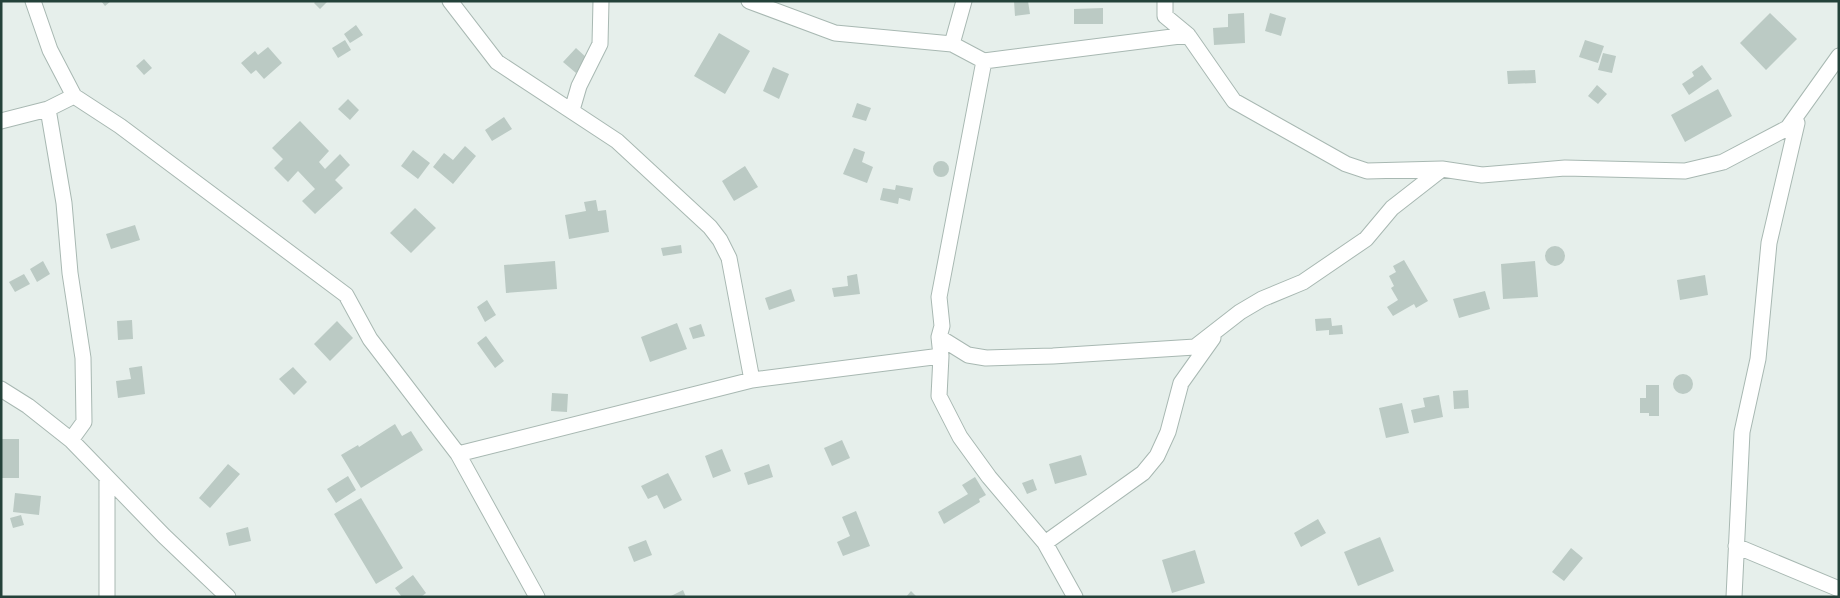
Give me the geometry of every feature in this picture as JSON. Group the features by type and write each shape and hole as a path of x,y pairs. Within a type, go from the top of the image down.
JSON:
{"street":[{"path":"33,1 50,50 74,96 120,126 346,295 370,339 458,454 538,597"},
{"path":"450,1 497,62 617,141 710,227 720,240 729,258 752,380"},
{"path":"572,110 579,86 600,44 601,1"},
{"path":"750,1 835,33 952,44 984,61 1188,35"},
{"path":"952,44 964,1"},
{"path":"1165,1 1165,16 1188,35 1234,101 1346,164 1367,171 1442,169 1482,174 1565,168 1685,170 1724,162 1798,122"},
{"path":"1798,122 1789,126 1839,56"},
{"path":"984,61 939,297 942,326 939,338 941,356 939,396 960,437 989,477 1045,543 1075,597"},
{"path":"1,121 48,109 74,96"},
{"path":"48,109 64,203 70,273 83,358 84,422 71,440"},
{"path":"1734,597 1742,432 1758,358 1769,243 1798,122"},
{"path":"939,338 968,355 986,358 1053,356 1194,347 1240,312 1262,299 1303,282 1366,239 1392,208 1442,169"},
{"path":"1045,543 1143,473 1157,456 1168,432 1181,384 1223,325"},
{"path":"458,454 752,380 941,356"},
{"path":"1,389 28,406 71,440 164,536 228,597"},
{"path":"107,478 107,597"},
{"path":"1736,546 1839,589"}],"building":[{"path":"101,1 111,1 105,6"},
{"path":"316,1 327,2 320,9 314,3"},
{"path":"1014,1 1028,1 1030,14 1015,16"},
{"path":"1103,8 1103,24 1074,24 1074,9"},
{"path":"1244,13 1245,43 1214,45 1213,28 1228,27 1228,14"},
{"path":"1270,13 1286,18 1281,36 1265,31"},
{"path":"1770,13 1797,39 1766,70 1740,43"},
{"path":"356,25 363,35 350,43 344,34"},
{"path":"719,33 750,51 725,94 694,76"},
{"path":"345,40 351,50 338,58 332,48"},
{"path":"1585,40 1604,46 1598,63 1579,57"},
{"path":"268,47 282,63 264,79 256,70 251,74 241,63 255,51 258,55"},
{"path":"576,48 588,59 576,73 563,62"},
{"path":"1603,53 1616,56 1612,73 1598,70"},
{"path":"144,59 152,68 144,75 136,66"},
{"path":"1702,65 1712,79 1689,95 1682,84 1694,76 1692,72"},
{"path":"773,67 789,74 779,99 763,91"},
{"path":"1535,70 1536,83 1508,84 1507,71"},
{"path":"1597,85 1607,94 1598,104 1588,96"},
{"path":"1718,89 1732,116 1685,142 1671,115"},
{"path":"348,99 359,110 350,120 338,109"},
{"path":"857,103 871,108 866,121 852,117"},
{"path":"504,117 512,129 492,141 485,130"},
{"path":"300,121 329,151 319,162 325,169 340,154 350,165 335,180 343,188 315,214 302,201 315,189 298,171 288,182 274,168 283,159 272,148"},
{"path":"465,146 476,156 453,184 433,167 444,153 453,160"},
{"path":"854,148 865,152 862,162 873,167 867,183 843,174"},
{"path":"413,150 430,163 418,179 401,166"},
{"path":"941,161 947,163 949,169 947,175 941,177 935,175 933,169 935,163"},
{"path":"745,166 758,187 734,201 722,181"},
{"path":"896,185 913,188 910,201 899,198 898,204 880,200 883,188 895,190"},
{"path":"596,200 598,211 606,210 609,232 569,239 565,215 586,211 584,202"},
{"path":"415,208 436,228 411,253 390,233"},
{"path":"135,225 140,240 111,249 106,234"},
{"path":"681,245 682,253 663,256 661,248"},
{"path":"1551,246 1559,246 1565,252 1565,260 1559,266 1551,266 1545,260 1545,252"},
{"path":"1404,260 1428,301 1416,308 1414,304 1393,316 1387,307 1398,300 1391,288 1394,286 1389,276 1396,272 1393,266"},
{"path":"43,261 50,274 37,282 30,269"},
{"path":"555,261 557,289 506,293 504,265"},
{"path":"1535,261 1538,297 1503,299 1501,264"},
{"path":"24,274 30,284 15,292 9,282"},
{"path":"857,274 860,294 834,297 832,288 848,286 847,276"},
{"path":"1705,275 1708,295 1680,300 1677,280"},
{"path":"791,289 795,301 769,310 765,298"},
{"path":"1485,291 1490,309 1459,318 1453,299"},
{"path":"487,300 496,315 485,322 477,307"},
{"path":"1331,318 1332,326 1342,325 1343,334 1329,335 1329,330 1316,331 1315,319"},
{"path":"132,320 133,339 118,340 117,321"},
{"path":"337,321 353,338 330,361 314,344"},
{"path":"677,323 687,349 650,362 641,337"},
{"path":"701,324 705,336 693,339 689,328"},
{"path":"486,336 504,361 495,368 477,343"},
{"path":"142,366 145,394 118,398 116,381 131,379 129,368"},
{"path":"293,367 307,382 294,395 279,379"},
{"path":"1683,374 1690,377 1693,384 1690,391 1683,394 1676,391 1673,384 1676,377"},
{"path":"1646,385 1659,385 1659,416 1649,416 1649,413 1640,413 1640,398 1646,398"},
{"path":"1468,390 1469,408 1454,409 1453,391"},
{"path":"552,393 568,394 567,412 551,411"},
{"path":"1439,395 1443,417 1414,423 1411,410 1425,407 1423,398"},
{"path":"1402,403 1409,433 1386,438 1379,408"},
{"path":"395,424 402,436 411,431 423,450 361,488 341,455 358,445 359,447"},
{"path":"1,439 19,439 19,478 1,478"},
{"path":"842,440 850,458 832,466 824,448"},
{"path":"722,449 731,471 713,478 705,456"},
{"path":"1081,455 1087,475 1055,484 1049,464"},
{"path":"228,464 240,474 210,508 199,498"},
{"path":"769,464 773,477 748,485 744,473"},
{"path":"668,473 682,500 664,509 657,495 648,499 641,486"},
{"path":"348,476 356,490 336,503 327,489"},
{"path":"975,477 986,495 979,499 980,502 944,524 938,512 968,494 962,485"},
{"path":"1033,479 1037,490 1027,494 1022,483"},
{"path":"15,493 41,496 39,515 13,512"},
{"path":"361,498 403,568 376,584 334,514"},
{"path":"856,511 870,546 843,556 837,542 850,536 842,517"},
{"path":"21,515 24,525 13,528 10,518"},
{"path":"1318,519 1326,533 1301,547 1294,533"},
{"path":"248,527 251,541 229,546 226,533"},
{"path":"1380,537 1394,571 1358,586 1344,552"},
{"path":"646,540 652,555 634,562 628,547"},
{"path":"1571,548 1583,558 1564,581 1552,572"},
{"path":"1195,550 1205,583 1172,593 1162,560"},
{"path":"413,575 426,593 421,597 402,597 395,588"},
{"path":"683,590 686,597 669,597"},
{"path":"911,591 917,597 906,597"}]}
